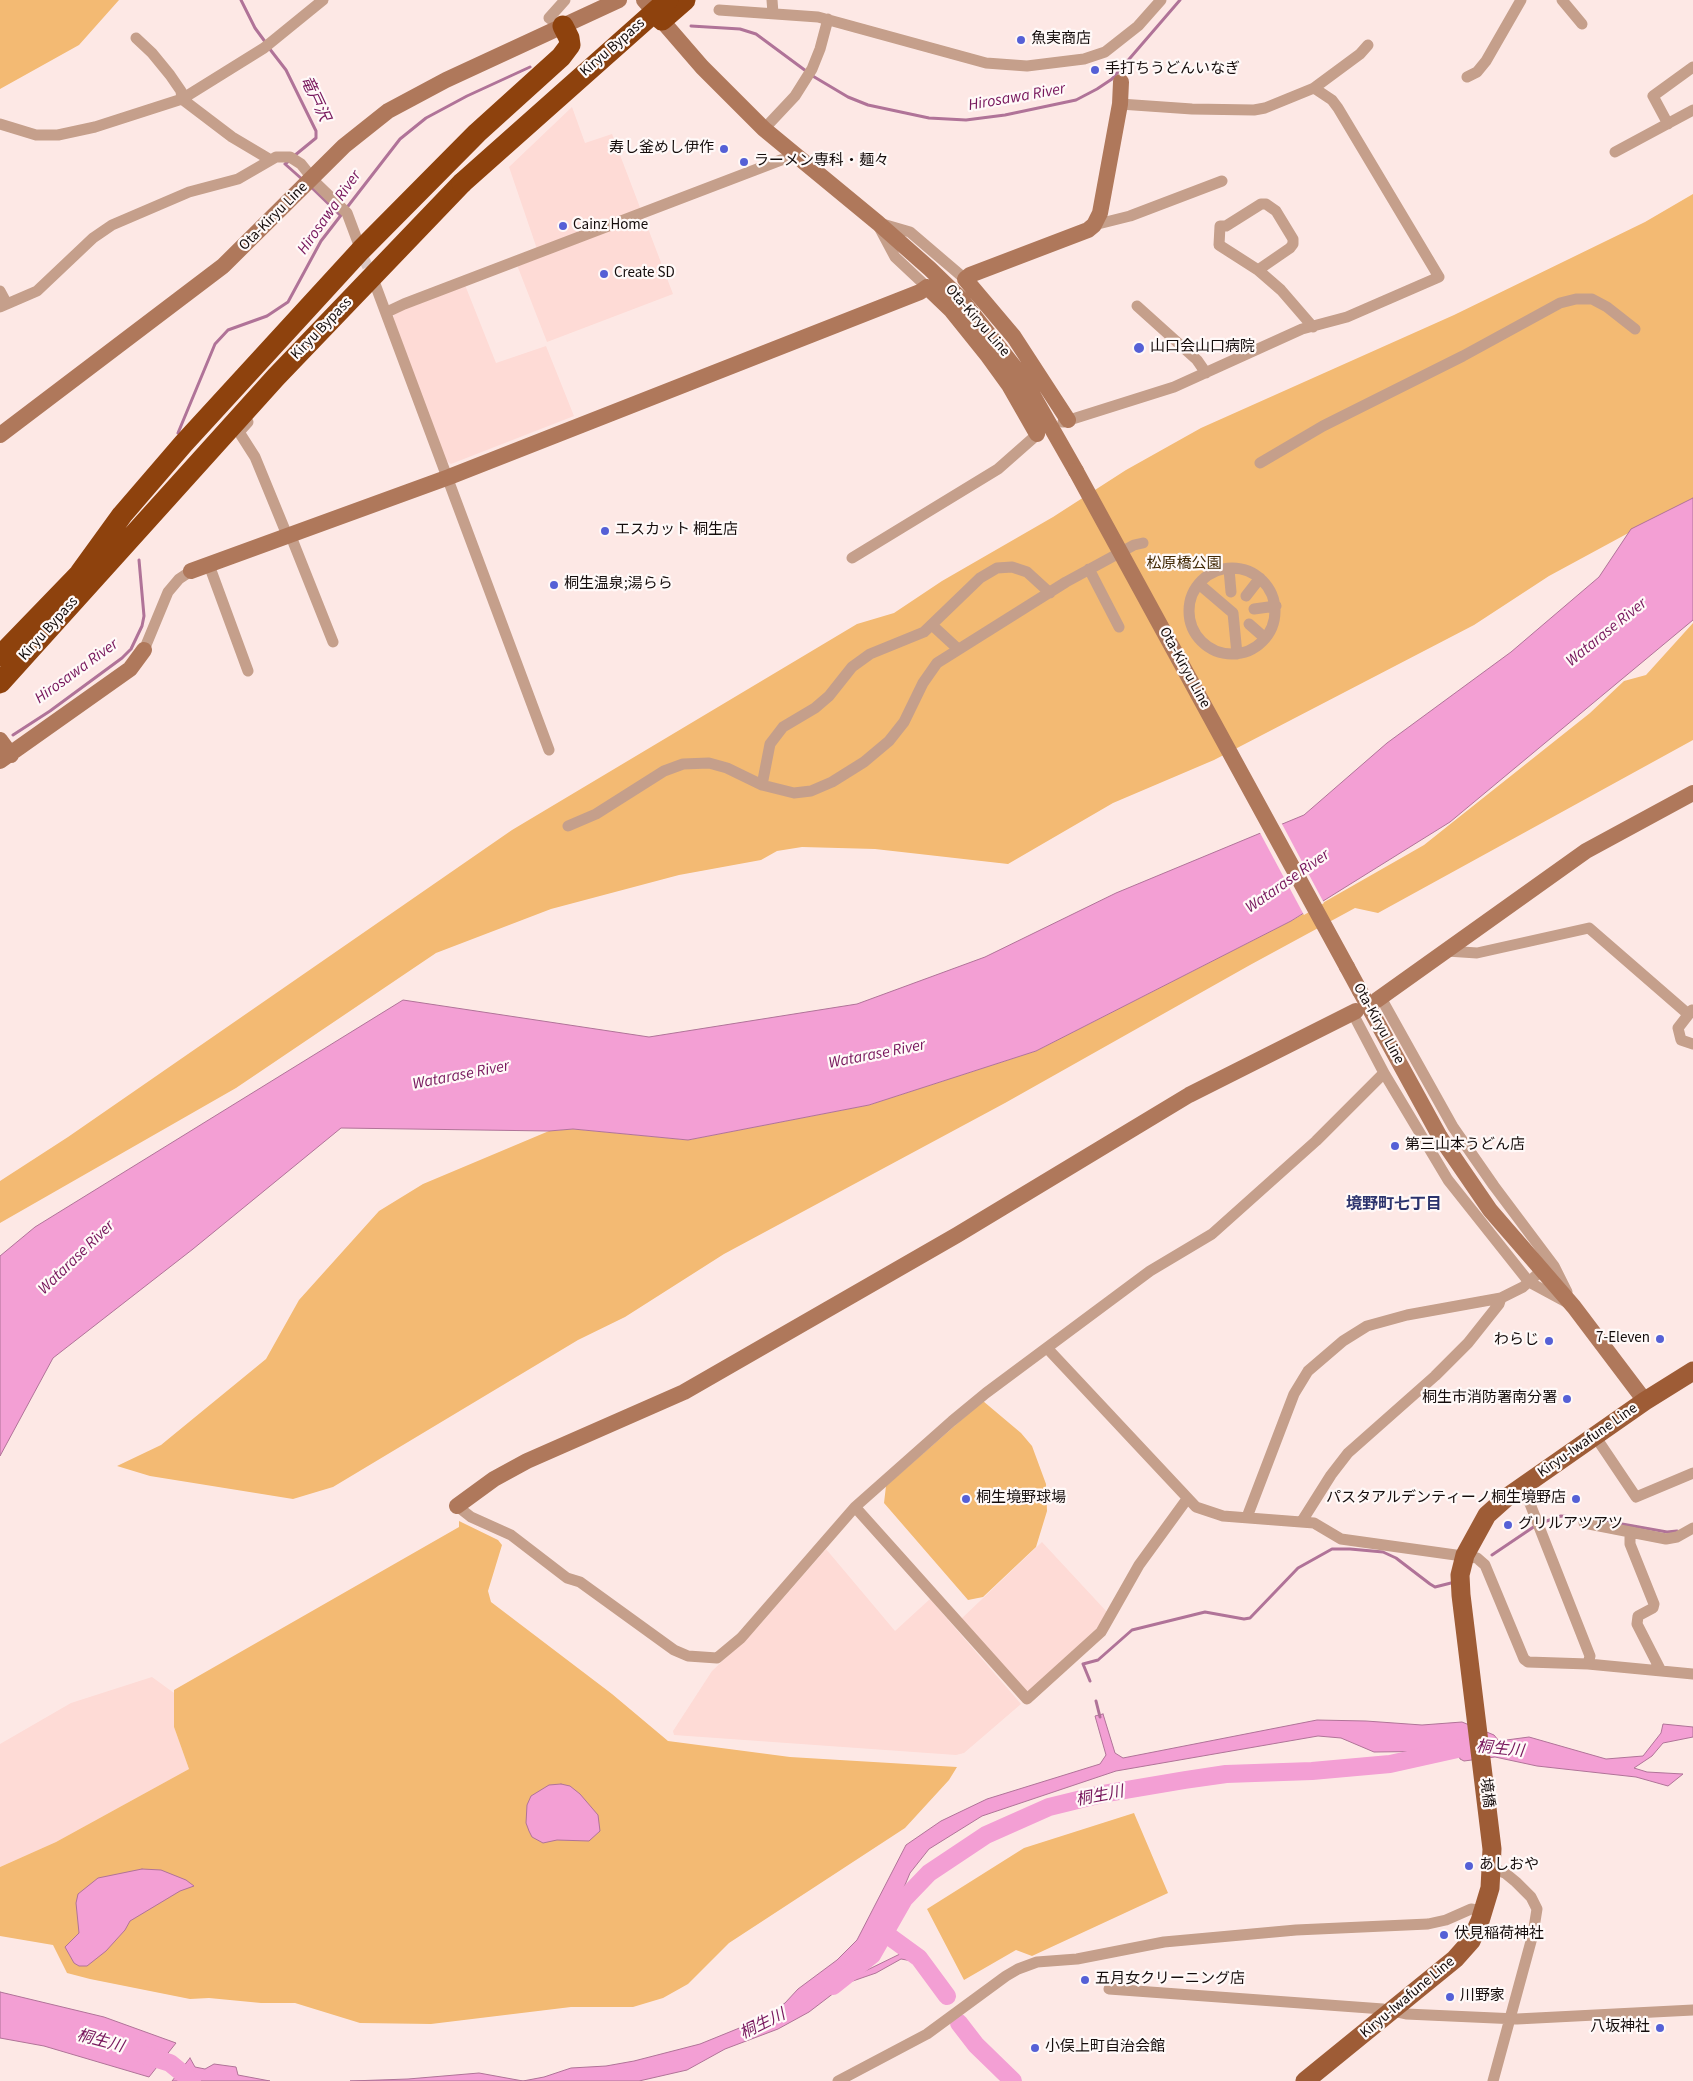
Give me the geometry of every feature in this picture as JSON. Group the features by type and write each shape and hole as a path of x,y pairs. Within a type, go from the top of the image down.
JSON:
{"highway":[{"name":"Kiryu Bypass","path":"0,683 457,178 646,0"},
{"name":"Kiryu Bypass","path":"0,656 80,573 279,352 373,252 457,178 668,0"},
{"path":"662,20 685,0"},
{"path":"80,573 122,515 184,443 477,133 561,57 570,45 563,26"},
{"path":"126,544 168,508 239,432"}],"main road":[{"name":"Kiryu-Iwafune Line","path":"1473,1688 1460,1595 1460,1574 1465,1554 1487,1515 1523,1486 1645,1401 1693,1371"},
{"name":"境橋","path":"1473,1688 1491,1838"},
{"name":"Kiryu-Iwafune Line","path":"1305,2081 1393,2011 1464,1949 1477,1930 1490,1888 1492,1868 1491,1838"}],"street":[{"path":"0,124 36,135 58,135 95,127 182,99 264,48 323,0"},
{"path":"563,26 558,25 549,18 564,0"},
{"name":"Ota-Kiryu Line","path":"0,435 223,266 344,146 393,108 411,97 620,0"},
{"name":"Ota-Kiryu Line","path":"646,0 702,67 764,130 878,223 930,269 985,328 1023,378 1076,471 1440,1137 1490,1210 1540,1271 1574,1307 1645,1401"},
{"path":"772,0 773,13"},
{"path":"719,10 828,19 986,63 1027,66 1084,59 1105,52 1138,26 1161,0"},
{"path":"1467,77 1476,72 1486,61 1521,0"},
{"path":"1562,0 1582,24"},
{"path":"764,130 795,96 810,74 820,49 828,19"},
{"path":"333,642 255,457 239,432 447,209 522,138 605,64 662,20"},
{"path":"136,38 152,53 170,75 181,91 182,99 227,133 269,159"},
{"path":"1120,104 1254,110 1280,103 1314,88 1360,54 1368,45"},
{"path":"1668,124 1653,96 1693,67"},
{"path":"965,279 970,275 1088,230 1094,225 1100,213 1120,104 1120,82"},
{"path":"878,223 890,225 916,236 965,279 1014,337 1064,421 1151,396 1248,355 1266,344 1356,314 1439,277 1338,108 1332,100 1314,88"},
{"path":"1615,152 1693,110"},
{"path":"0,291 4,305 37,291 93,238 112,225 189,192 238,179 269,159 283,156 301,164 345,211 362,253"},
{"path":"387,312 781,160 797,157"},
{"path":"1094,225 1130,216 1222,181"},
{"path":"1258,270 1293,244 1293,239 1276,211 1266,204 1261,204 1226,226 1220,226 1219,245 1224,250 1258,270 1282,290 1313,327"},
{"path":"852,558 998,469 1038,433 988,356 951,310 895,257 878,223"},
{"path":"375,284 449,477 549,750"},
{"path":"0,740 5,758 130,669 144,650 168,592 179,579 190,571 449,477 920,292 927,287"},
{"path":"1260,463 1322,426 1463,356 1560,303 1576,299 1592,299 1607,307 1635,329"},
{"path":"1138,306 1197,360 1206,373"},
{"path":"568,826 596,814 664,771 683,764 709,763 727,768 762,785 794,793 811,791 832,782 864,762 889,741 904,722 930,671 938,663 1089,569 1134,545 1142,543"},
{"path":"209,565 248,671"},
{"path":"762,785 770,744 783,727 815,708 829,696 852,667 870,654 924,632 980,578 997,568 1012,566 1027,572 1050,593"},
{"path":"1229,568 1231,592"},
{"path":"1229,568 1248,572 1260,578 1270,591 1276,606 1271,628 1265,638 1257,646 1237,654 1224,653 1202,642 1195,632 1191,620 1190,607 1193,595 1199,584 1218,571 1229,568"},
{"path":"1089,569 1119,628"},
{"path":"1246,596 1260,578"},
{"path":"1199,584 1233,613 1237,654"},
{"path":"1254,609 1276,606"},
{"path":"1249,624 1265,638"},
{"path":"932,625 958,649"},
{"path":"1540,1271 1494,1186 1458,1135 1379,999 1586,851 1693,793"},
{"path":"1447,951 1477,953 1589,928 1691,1012 1678,1028 1681,1040 1693,1044"},
{"path":"1384,1074 1316,1142 1212,1234 1150,1271 986,1393 855,1507 741,1638 717,1658 703,1659 688,1656 674,1650 580,1582 567,1578 511,1535 471,1517 457,1506 494,1480 527,1461 684,1392 957,1235 1189,1095 1354,1012 1384,1074 1448,1180 1516,1266 1540,1271"},
{"path":"1247,1517 1294,1394 1308,1371 1343,1341 1367,1326 1407,1315 1501,1298 1540,1271"},
{"path":"1302,1521 1331,1475 1348,1453 1442,1370 1468,1343 1499,1304 1501,1298"},
{"path":"1047,1348 1186,1499 1207,1512 1302,1521 1314,1523 1341,1539 1465,1554 1477,1558 1485,1565 1524,1659 1528,1662 1588,1664 1693,1674"},
{"path":"1595,1436 1636,1497 1693,1473"},
{"path":"1523,1486 1590,1656 1588,1664"},
{"path":"855,1507 1027,1699 1094,1641 1101,1632 1139,1564 1186,1499"},
{"path":"1584,1523 1666,1539 1677,1537 1693,1528"},
{"path":"1630,1533 1630,1544 1654,1604 1653,1608 1638,1616 1637,1624 1660,1670"},
{"path":"1492,1868 1505,1873 1516,1882 1531,1897 1536,1909 1533,1934 1493,2081"},
{"path":"838,2081 929,2036 1018,1968 1048,1960 1077,1959 1164,1942 1296,1930 1428,1924 1446,1920 1472,1909 1483,1911"},
{"path":"1109,1989 1292,2001 1393,2011 1406,2014 1510,2019 1693,2010"}],"shaded area":[{"name":"Cainz Home","path":"572,107 585,143 612,134 673,294 547,342 517,265 537,249 509,167"},
{"path":"465,285 496,363 546,346 574,416 451,464 445,460 393,320 394,313"},
{"path":"1042,1542 1107,1612 1095,1631 1029,1691 1024,1691 960,1620"},
{"path":"826,1549 895,1631 930,1599 1021,1704 964,1753 956,1755 674,1735 673,1731 712,1671 757,1628"},
{"path":"152,1677 174,1693 174,1727 189,1769 56,1842 0,1867 0,1744 71,1703"}],"green space":[{"path":"0,0 119,0 79,45 0,89"},
{"name":"松原橋公園","path":"1693,194 1693,498 1549,576 1474,625 1214,760 1113,803 1008,864 875,849 802,847 777,851 761,860 679,875 551,909 436,953 236,1088 0,1223 0,1181 68,1137 512,830 857,624 894,613 942,581 1053,517 1126,470 1201,428 1454,315 1645,222"},
{"path":"1693,623 1693,740 1378,913 1355,908 1250,965 1005,1103 724,1254 625,1317 578,1340 333,1487 293,1499 150,1476 117,1466 161,1445 266,1359 299,1300 379,1211 423,1184 549,1131 573,1129 688,1140 869,1105 1036,1051 1291,921 1424,845 1590,713 1624,681 1646,675"},
{"name":"桐生境野球場","path":"983,1401 1021,1433 1032,1446 1046,1484 1047,1511 1036,1547 983,1597 968,1600 884,1503 886,1486"},
{"path":"459,1521 498,1540 502,1545 488,1591 491,1602 612,1694 668,1741 790,1757 957,1767 949,1780 905,1828 729,1943 688,1984 663,1998 633,2007 571,2007 431,2024 360,2023 295,2003 261,2003 209,1998 190,1999 90,1979 67,1973 53,1945 0,1936 0,1867 56,1842 189,1769 174,1727 174,1690 459,1527"},
{"path":"1134,1813 1168,1893 1032,1956 1016,1950 964,1980 927,1909 1024,1848"}],"water":[{"name":"Watarase River","path":"1693,498 1693,620 1450,822 1291,921 1036,1051 869,1105 688,1140 573,1129 549,1131 341,1128 193,1249 53,1358 0,1456 0,1256 35,1227 403,1000 649,1037 857,1004 985,957 1116,893 1304,815 1387,743 1511,652 1599,577 1631,529"},
{"path":"1103,1714 1115,1753 1123,1758 1317,1720 1422,1725 1462,1722 1494,1735 1499,1741 1529,1737 1606,1759 1643,1756 1661,1733 1663,1724 1693,1727 1693,1737 1663,1743 1652,1756 1634,1768 1647,1772 1683,1774 1668,1786 1636,1777 1537,1766 1495,1757 1464,1761 1460,1759 1458,1751 1374,1752 1341,1738 1318,1736 1116,1771 982,1816 929,1849 910,1873 890,1921 872,1946 846,1972 861,1973 902,1953 917,1952 932,1963 953,1993 941,1999 918,1962 901,1959 876,1973 847,1983 809,2012 778,2029 725,2049 687,2070 639,2081 523,2081 544,2077 571,2068 606,2066 634,2061 700,2044 764,2018 785,2003 798,1989 837,1960 857,1940 906,1845 941,1821 987,1799 1100,1764 1106,1755 1095,1716"},
{"path":"561,1784 570,1786 580,1794 598,1815 600,1831 589,1841 557,1840 543,1843 532,1837 529,1831 526,1823 527,1805 531,1796 549,1785"},
{"path":"142,1869 161,1870 186,1880 194,1886 180,1891 130,1921 125,1930 106,1951 87,1966 79,1966 74,1963 65,1947 79,1933 76,1903 78,1894 98,1878"},
{"path":"0,1992 104,2017 176,2043 149,2077 44,2046 0,2038"},
{"path":"190,2058 195,2067 205,2069 214,2064 236,2067 238,2075 270,2081 172,2081"},
{"path":"479,2073 523,2081 350,2081 408,2079"}],"pier":[{"path":"1281,822 1324,903 1304,915 1259,831"}],"waterway":[{"name":"竜戸沢","path":"241,0 255,28 266,43"},
{"name":"Hirosawa River","path":"811,75 848,97 868,105 929,118 966,120 1005,115 1076,100 1097,89 1112,79 1180,0"},
{"name":"Hirosawa River","path":"691,26 740,29 756,34 806,71"},
{"name":"竜戸沢","path":"269,48 286,70 316,131 316,138 294,156"},
{"name":"Hirosawa River","path":"178,433 215,344 228,330 267,316 288,302 321,241 400,139 426,118 467,96 530,67"},
{"name":"竜戸沢","path":"290,160 285,164 303,180"},
{"name":"竜戸沢","path":"310,186 340,215"},
{"name":"Hirosawa River","path":"13,735 50,711 122,658 131,649 142,626 144,616 139,560"},
{"path":"1541,1523 1561,1516 1586,1518"},
{"path":"1594,1519 1667,1532 1677,1531"},
{"path":"1492,1555 1535,1526"},
{"path":"1090,1681 1083,1664 1098,1660 1132,1630 1205,1612 1244,1619 1250,1618 1298,1568 1332,1549 1383,1552 1396,1558 1435,1587 1451,1583"},
{"path":"1096,1701 1100,1717"},
{"name":"桐生川","path":"833,1986 872,1955 904,1899 929,1873 986,1835 1049,1807 1102,1794 1226,1774 1312,1771 1390,1764 1471,1746"},
{"path":"886,1934 919,1958 947,1996"},
{"path":"959,2023 976,2045 1013,2081"},
{"name":"桐生川","path":"141,2054 170,2063 192,2081"}],"tunnel":[{"path":"363,257 374,280"}],"place":[{"name":"魚実商店","path":"1021,40"},
{"name":"手打ちうどんいなぎ","path":"1095,70"},
{"name":"寿し釜めし伊作","path":"724,149"},
{"name":"ラーメン専科・麺々","path":"744,162"},
{"name":"Cainz Home","path":"563,226"},
{"name":"Create SD","path":"604,274"},
{"name":"山口会山口病院","path":"1139,348"},
{"name":"エスカット 桐生店","path":"605,531"},
{"name":"桐生温泉;湯らら","path":"554,585"},
{"name":"第三山本うどん店","path":"1395,1146"},
{"name":"7-Eleven","path":"1660,1339"},
{"name":"わらじ","path":"1549,1341"},
{"name":"桐生市消防署南分署","path":"1567,1399"},
{"name":"桐生境野球場","path":"966,1499"},
{"name":"パスタアルデンティーノ桐生境野店","path":"1576,1499"},
{"name":"グリルアツアツ","path":"1508,1525"},
{"name":"あしおや","path":"1469,1866"},
{"name":"伏見稲荷神社","path":"1444,1935"},
{"name":"五月女クリーニング店","path":"1085,1980"},
{"name":"川野家","path":"1450,1997"},
{"name":"八坂神社","path":"1660,2028"},
{"name":"小俣上町自治会館","path":"1035,2048"}],"district":[{"name":"境野町七丁目","path":"1394,1205"}]}
